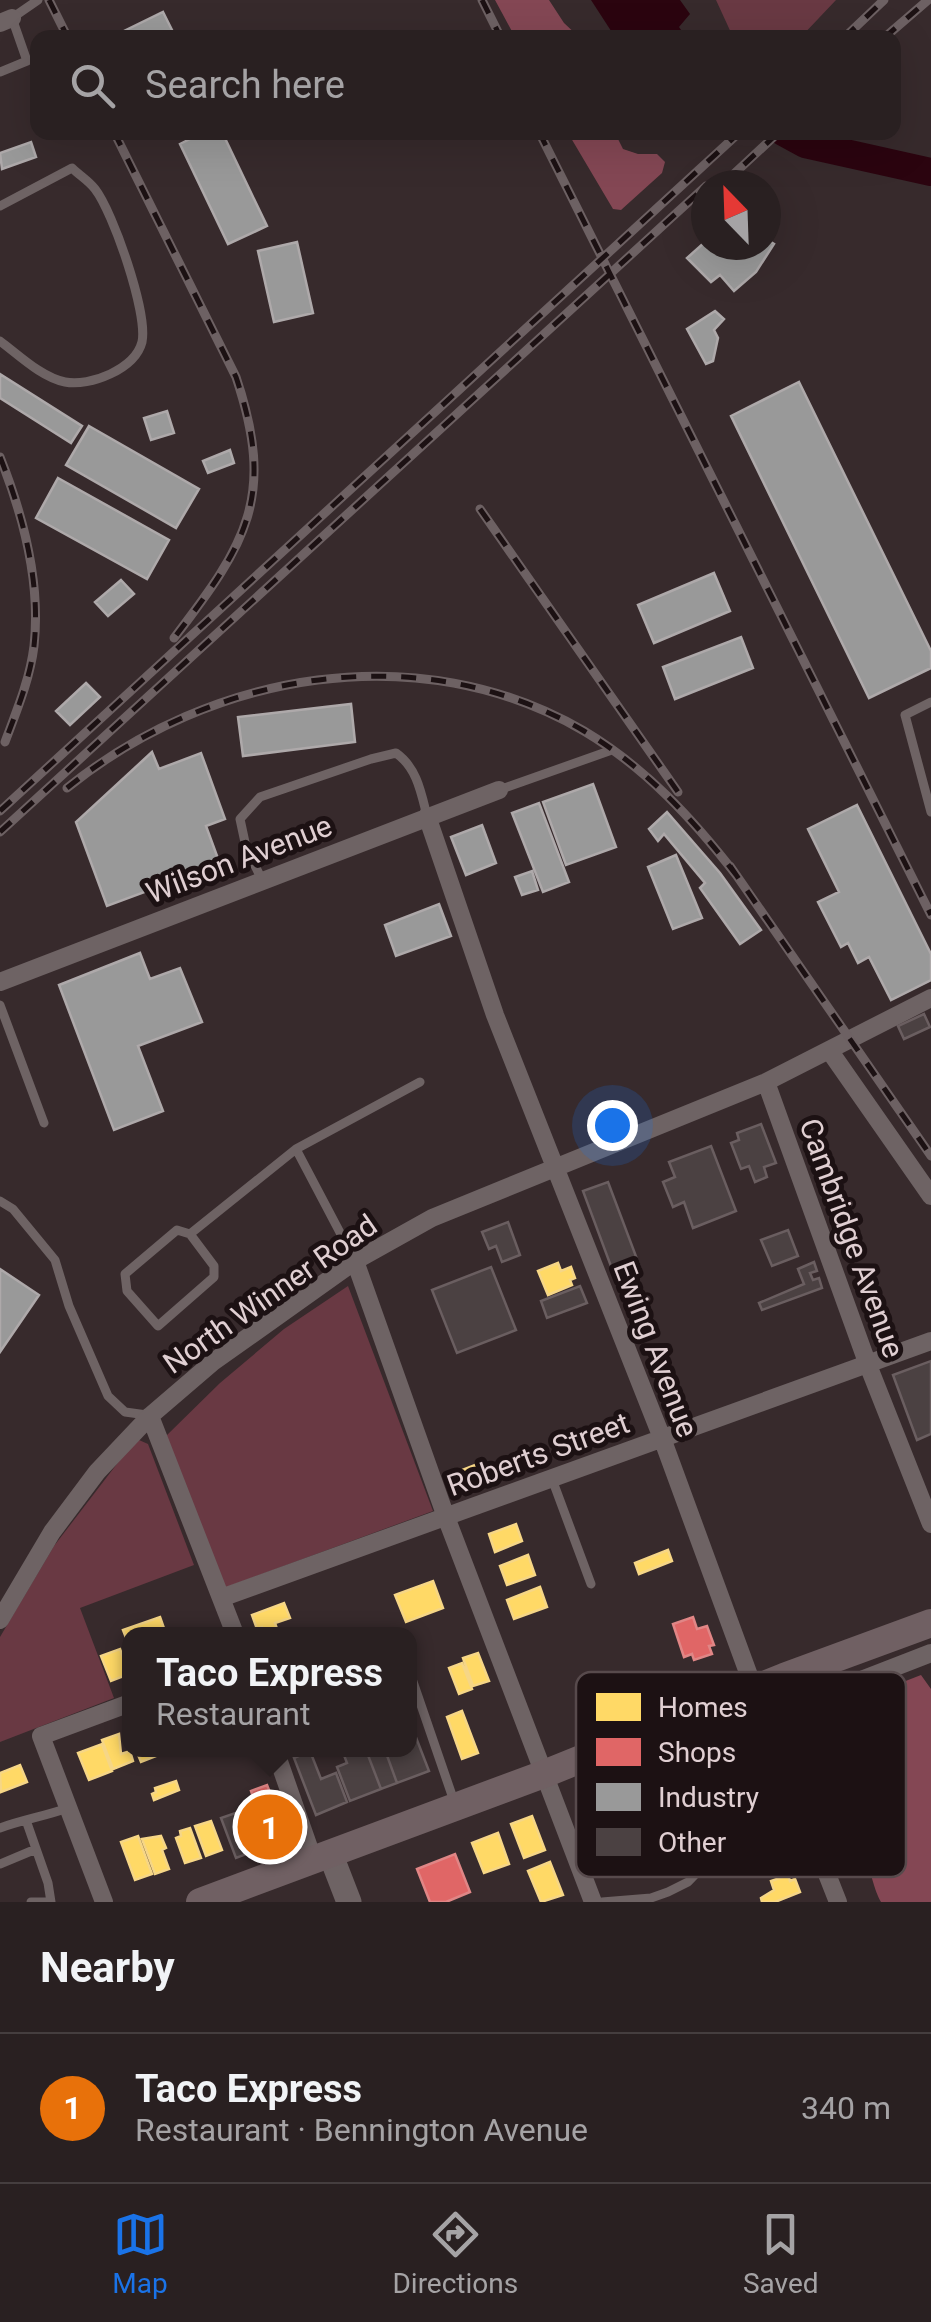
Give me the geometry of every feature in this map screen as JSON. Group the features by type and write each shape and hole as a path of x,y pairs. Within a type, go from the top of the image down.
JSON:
{"main road":[{"path":"798,1672 931,1623"},
{"path":"200,1902 576,1761"}],"street":[{"name":"Wilson Avenue","path":"0,982 499,790"},
{"name":"Ewing Avenue","path":"427,816 495,1015 662,1438 747,1672"},
{"name":"North Winner Road","path":"0,1620 52,1532 97,1472 150,1416 213,1362 355,1261 432,1218 766,1082 931,998"},
{"path":"829,1050 931,1196"},
{"name":"Cambridge Avenue","path":"766,1082 868,1364 931,1524"},
{"path":"355,1261 446,1517 576,1858"},
{"name":"Roberts Street","path":"221,1598 931,1342"},
{"path":"150,1416 232,1627"},
{"path":"882,1672 931,1653"},
{"path":"104,1902 41,1736 122,1706"},
{"path":"278,1757 322,1856 349,1902"},
{"path":"583,1877 593,1902"},
{"name":"Ewing Avenue","path":"828,1877 838,1902"}],"lane":[{"path":"0,72 27,61 11,14 38,0"},
{"path":"0,206 72,168 96,190 133,276 142,343 118,370 66,382 37,369 0,341"},
{"path":"931,702 905,715 931,812"},
{"path":"499,790 609,751"},
{"path":"262,880 246,848 240,819 260,797 396,753 408,761 427,816"},
{"path":"0,1005 44,1123"},
{"path":"190,1234 296,1149 420,1082"},
{"path":"296,1149 355,1261"},
{"path":"0,1201 13,1209 55,1260 108,1396 125,1412 150,1416"},
{"path":"176,1230 190,1234 214,1266 214,1277 158,1326 127,1290 125,1274 176,1230"},
{"path":"552,1478 591,1584"},
{"path":"417,1694 456,1807"},
{"path":"0,1828 68,1808"},
{"path":"27,1823 49,1902 31,1902"},
{"path":"0,1864 36,1850"},
{"path":"602,1902 651,1898 693,1877"}],"shaded area":[{"path":"495,0 549,0 572,30 511,30"},
{"path":"591,0 680,0 690,14 679,27 681,30 610,30"},
{"path":"716,0 836,0 808,30 730,30"},
{"path":"572,140 618,140 623,149 657,154 665,162 662,173 621,210 613,209"},
{"path":"348,1286 433,1511 224,1588 166,1436 284,1329"},
{"path":"139,1440 148,1444 194,1565 80,1608 114,1698 0,1742 0,1637 54,1546"},
{"path":"921,1675 931,1689 931,1902 881,1902 871,1877 906,1877 906,1681"}],"building: Homes":[{"path":"558,1263 561,1271 571,1267 575,1278 570,1280 572,1285 548,1295 538,1271"},
{"path":"483,1462 483,1481 458,1491 452,1474"},
{"path":"516,1524 522,1541 495,1552 489,1534"},
{"path":"668,1550 672,1561 639,1574 635,1563"},
{"path":"528,1555 535,1575 507,1585 500,1566"},
{"path":"433,1581 443,1608 406,1622 395,1595"},
{"path":"540,1587 547,1607 514,1619 507,1600"},
{"path":"284,1603 290,1618 275,1623 276,1627 256,1627 252,1615"},
{"path":"160,1617 164,1627 132,1627"},
{"path":"120,1649 122,1677 111,1681 101,1656"},
{"path":"478,1653 489,1681 473,1686 463,1658"},
{"path":"462,1663 472,1689 459,1694 449,1668"},
{"path":"462,1711 478,1753 462,1759 447,1717"},
{"path":"119,1734 122,1757 132,1757 133,1761 113,1769 102,1740"},
{"path":"102,1744 112,1771 89,1780 78,1753"},
{"path":"20,1765 27,1782 1,1792 0,1773"},
{"path":"176,1781 179,1790 154,1800 155,1788"},
{"path":"532,1816 545,1850 524,1858 511,1824"},
{"path":"211,1821 222,1850 206,1856 195,1826"},
{"path":"190,1828 201,1858 185,1863 176,1838 181,1836 180,1831"},
{"path":"498,1833 509,1864 484,1873 472,1843"},
{"path":"138,1836 152,1874 135,1880 121,1842"},
{"path":"161,1836 169,1869 155,1874 142,1839"},
{"path":"550,1862 563,1895 541,1902 528,1871"},
{"path":"782,1877 795,1879 800,1892 775,1902 762,1902 761,1898 774,1890 771,1881"}],"building: Shops":[{"path":"693,1617 697,1629 707,1626 714,1645 709,1646 712,1654 694,1660 692,1654 684,1657 673,1624"},
{"path":"267,1785 288,1838 262,1848 251,1821 260,1817 251,1791"},
{"path":"455,1854 470,1892 446,1902 430,1902 417,1869"}],"building: Industry":[{"path":"163,12 172,30 126,30"},
{"path":"188,140 226,140 267,226 228,244 180,144"},
{"path":"31,142 36,157 2,169 0,153"},
{"path":"297,242 313,313 274,322 258,251"},
{"path":"691,254 691,260 764,260 734,291 720,275 711,282 687,258"},
{"path":"715,311 724,319 714,330 718,338 713,361 706,364 687,329"},
{"path":"0,374 82,426 71,443 0,398"},
{"path":"799,382 931,651 931,668 869,698 731,416"},
{"path":"167,411 174,433 151,440 144,418"},
{"path":"89,426 199,489 176,528 66,465"},
{"path":"230,450 234,463 208,473 203,461"},
{"path":"58,478 169,540 147,579 36,518"},
{"path":"714,573 730,611 654,643 638,605"},
{"path":"121,580 134,594 108,616 95,602"},
{"path":"741,637 753,668 675,699 663,667"},
{"path":"86,683 100,697 70,725 56,711"},
{"path":"351,704 355,742 243,756 238,717"},
{"path":"152,752 159,769 201,753 225,819 206,826 220,864 107,906 76,822"},
{"path":"593,784 616,847 566,865 543,802"},
{"path":"539,803 569,882 543,892 512,813"},
{"path":"857,805 931,954 931,980 891,1000 869,957 858,963 848,943 841,947 818,902 839,892 808,829"},
{"path":"667,812 720,873 761,930 740,944 700,888 705,883 664,834 658,841 649,829"},
{"path":"482,825 496,863 466,875 451,837"},
{"path":"676,855 702,918 673,929 648,867"},
{"path":"532,871 538,890 522,895 515,877"},
{"path":"439,904 451,936 396,956 385,925"},
{"path":"140,953 150,979 180,968 202,1022 138,1046 163,1111 114,1130 59,985"},
{"path":"0,1269 39,1295 0,1352"}],"building: Other":[{"path":"924,1014 930,1027 904,1039 898,1026"},
{"path":"761,1124 776,1163 764,1167 767,1177 755,1182 749,1166 741,1169 731,1143 739,1140 737,1133"},
{"path":"711,1146 736,1211 693,1228 684,1202 673,1207 663,1182 675,1177 669,1162"},
{"path":"608,1182 640,1267 615,1277 583,1191"},
{"path":"508,1222 520,1255 502,1262 496,1246 489,1249 482,1232"},
{"path":"788,1230 798,1256 772,1266 761,1240"},
{"path":"814,1262 817,1271 810,1273 813,1280 819,1278 822,1288 762,1310 759,1303 804,1284 798,1269"},
{"path":"491,1267 516,1330 457,1353 432,1290"},
{"path":"580,1286 587,1303 547,1318 541,1301"},
{"path":"931,1361 931,1434 917,1440 893,1375"},
{"path":"417,1740 429,1771 397,1783 388,1757 417,1757"},
{"path":"312,1757 321,1779 336,1773 347,1802 316,1815 294,1758"},
{"path":"345,1757 369,1757 381,1789 350,1801 337,1767 347,1763"},
{"path":"369,1757 388,1757 397,1783 381,1789"},
{"path":"247,1809 262,1848 236,1858 221,1818"}],"waterway":[{"path":"798,140 931,172"}],"railway":[{"path":"49,0 64,30"},
{"path":"482,0 497,30"},
{"path":"852,30 884,0"},
{"path":"893,30 928,0"},
{"path":"118,140 236,377 253,455 253,487 236,545 174,638"},
{"path":"543,140 931,915"},
{"path":"0,811 731,140"},
{"path":"738,170 770,140"},
{"path":"0,832 691,200"},
{"path":"0,457 28,550 35,598 34,646 5,742"},
{"path":"480,509 678,792"},
{"path":"67,788 124,748 185,717 250,694 318,680 386,676 454,683 520,701 607,746 667,796 737,876"},
{"path":"730,866 931,1156"}],"place":[{"name":"Taco Express","path":"270,1827"}]}
